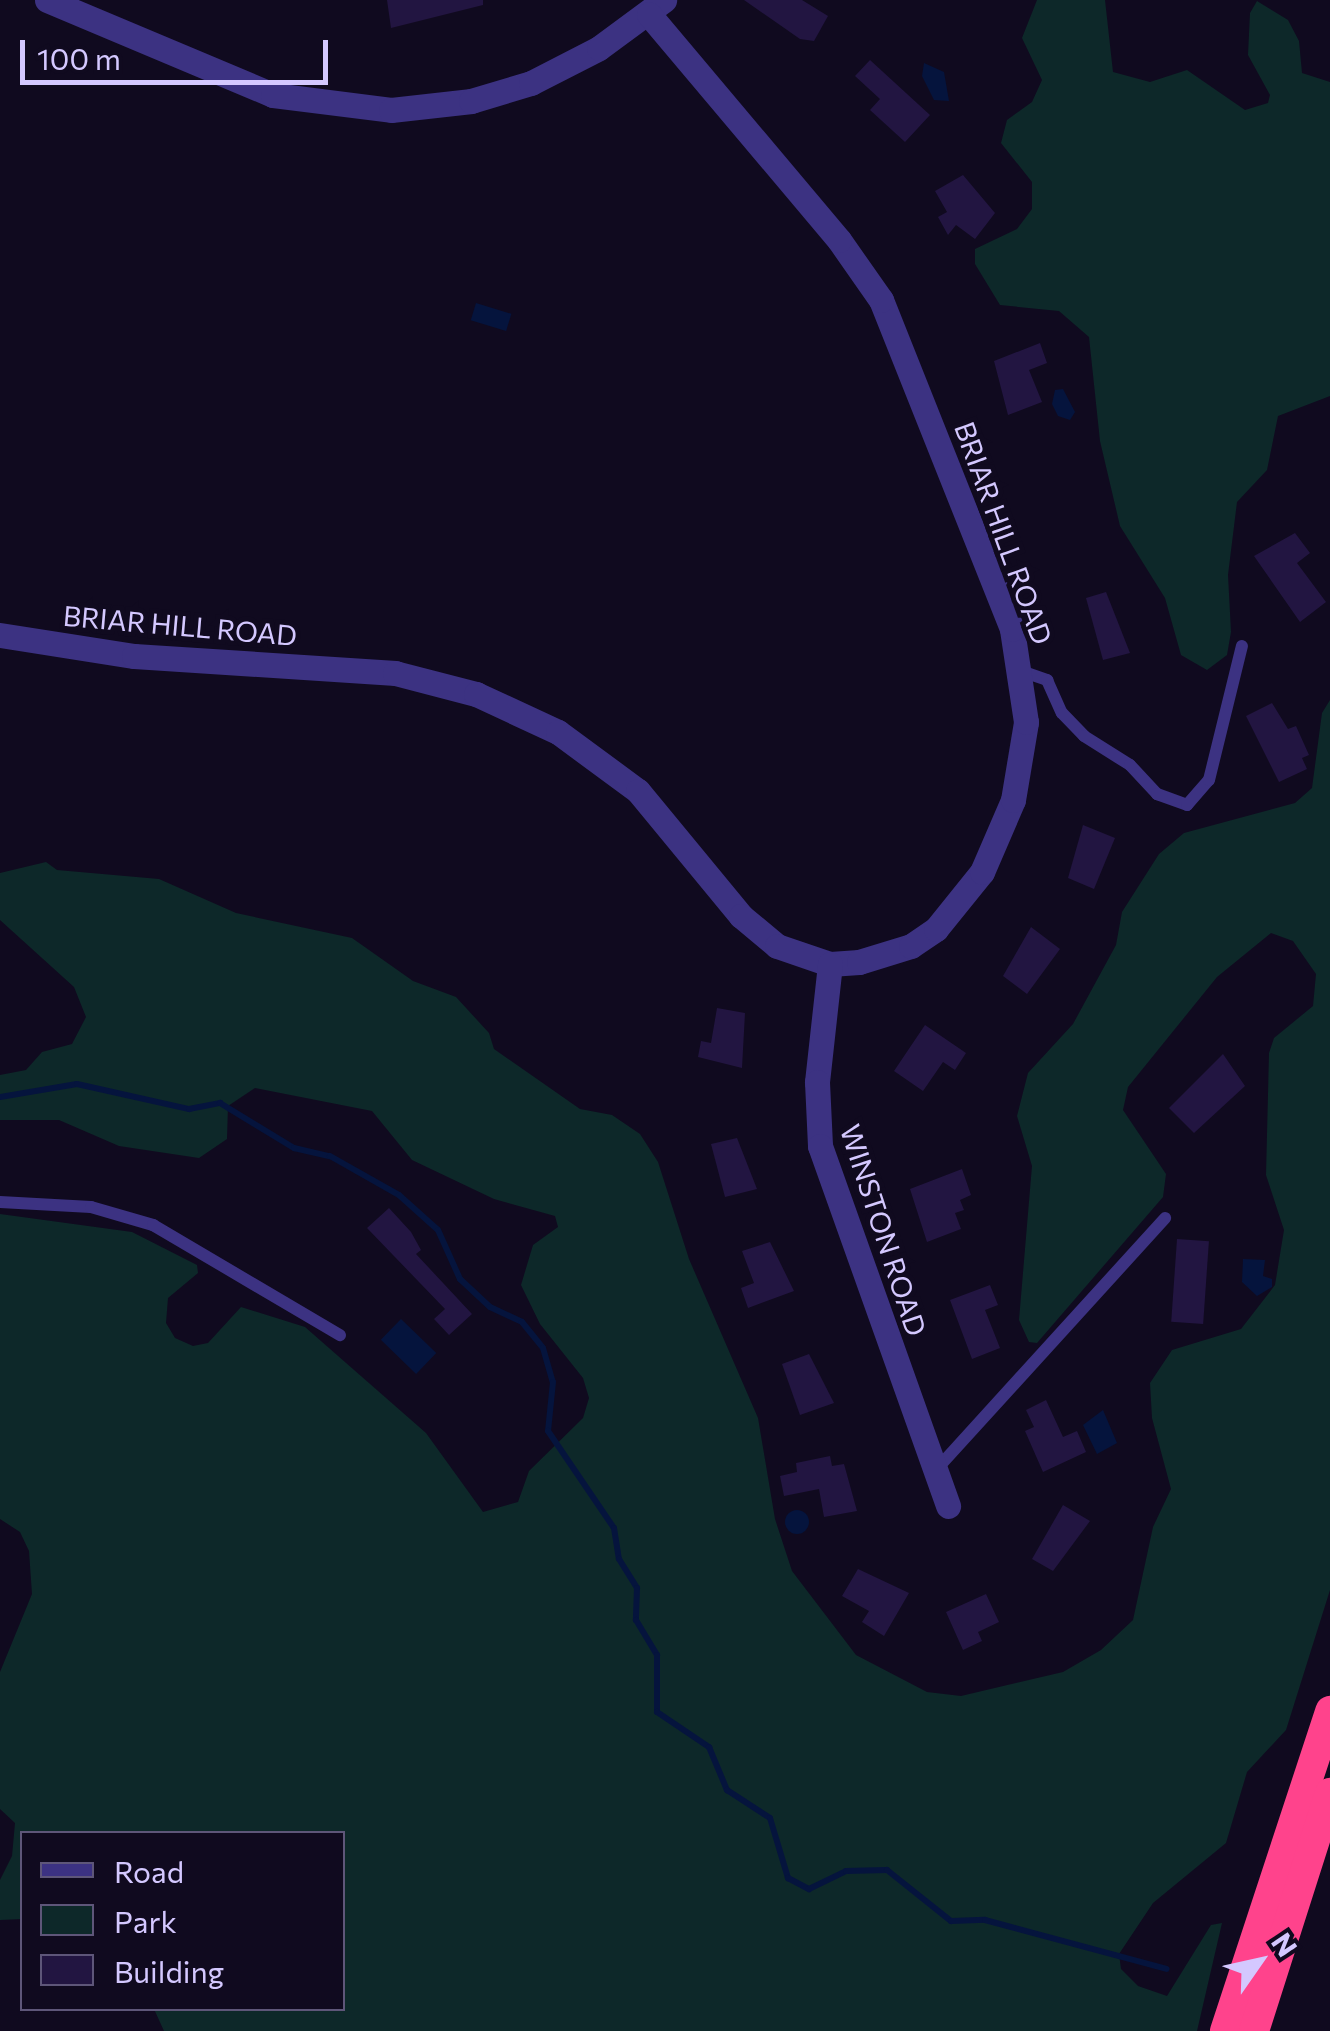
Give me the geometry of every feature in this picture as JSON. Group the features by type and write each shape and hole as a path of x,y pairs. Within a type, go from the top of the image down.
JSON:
{"highway":[{"path":"1226,2031 1330,1711"},
{"path":"1254,2031 1330,1794"}],"street":[{"path":"48,0 273,95 391,110 471,101 532,83 656,7"},
{"name":"BRIAR HILL ROAD","path":"0,635 134,656 376,670 476,694 558,732 599,760 671,826 759,934 830,964 883,958 910,946 963,901 1013,800 1026,722 1020,671 981,546 881,300 656,7"},
{"name":"WINSTON ROAD","path":"830,964 817,1082 820,1146 948,1506"}],"lane":[{"path":"1020,671 1047,680 1062,713 1084,736 1130,765 1157,794 1187,805 1208,780 1242,646"},
{"path":"0,1202 91,1207 153,1225 340,1334"},
{"path":"935,1470 1165,1218"}],"green space":[{"path":"1037,0 1105,0 1113,72 1150,82 1187,70 1245,110 1268,103 1270,95 1248,55 1250,13 1257,1 1288,20 1299,41 1302,73 1330,82 1330,396 1278,416 1267,470 1237,502 1228,575 1231,632 1227,655 1207,670 1181,655 1165,598 1120,526 1100,441 1089,337 1059,311 1000,305 975,264 975,249 1017,229 1032,209 1032,182 1001,143 1007,120 1032,102 1042,80 1022,38"},
{"path":"1330,700 1330,1590 1286,1730 1247,1772 1226,1843 1153,1903 1119,1954 1121,1969 1138,1986 1167,1996 1211,1925 1222,1923 1197,2031 164,2031 155,2011 345,2011 345,1831 20,1831 20,1919 0,1920 0,1880 12,1856 15,1823 0,1809 0,1672 32,1594 29,1551 20,1532 0,1519 0,1214 132,1232 197,1265 198,1273 168,1298 166,1323 175,1338 193,1346 208,1343 241,1307 305,1327 426,1433 483,1512 518,1502 529,1471 583,1418 589,1398 583,1378 540,1324 521,1285 533,1245 558,1227 555,1216 494,1199 412,1160 372,1111 255,1088 228,1106 227,1139 199,1158 119,1146 59,1120 0,1120 0,1075 26,1070 42,1052 72,1044 86,1017 74,987 0,920 0,873 46,862 57,870 159,879 236,913 352,938 413,981 456,997 489,1033 494,1049 580,1109 612,1115 640,1134 658,1162 689,1259 758,1418 775,1519 792,1571 856,1655 927,1692 961,1696 1063,1672 1101,1650 1133,1620 1153,1527 1171,1489 1152,1418 1150,1383 1172,1350 1241,1329 1275,1285 1284,1230 1266,1175 1269,1053 1274,1038 1313,1006 1316,974 1293,941 1271,933 1217,977 1128,1087 1123,1110 1166,1174 1163,1197 1037,1343 1029,1342 1019,1320 1032,1166 1017,1116 1028,1073 1073,1024 1116,945 1122,912 1159,854 1184,833 1295,803 1312,788 1322,713"}],"water":[{"path":"924,63 944,72 949,101 934,100 922,76"},
{"path":"476,303 511,314 506,331 471,320"},
{"path":"1063,389 1075,412 1070,420 1058,416 1052,404 1055,390"},
{"path":"1243,1259 1265,1260 1263,1276 1272,1279 1272,1287 1257,1296 1242,1282"},
{"path":"401,1319 436,1353 416,1374 381,1340"},
{"path":"1103,1410 1117,1443 1097,1454 1083,1425"},
{"path":"797,1510 806,1513 806,1531 797,1534 788,1531 785,1522 788,1513"}],"building":[{"path":"387,0 483,0 483,5 391,28"},
{"path":"744,0 802,0 828,16 814,41 800,39"},
{"path":"870,60 930,115 905,142 870,110 880,99 855,76"},
{"path":"963,175 995,213 975,239 956,225 948,235 938,217 947,212 935,191"},
{"path":"1040,343 1047,363 1029,370 1042,402 1008,415 994,361"},
{"path":"1295,533 1310,553 1297,563 1326,602 1300,622 1254,556"},
{"path":"1106,592 1130,653 1103,660 1086,598"},
{"path":"1272,703 1288,729 1296,726 1309,755 1302,758 1307,769 1279,782 1246,716"},
{"path":"1083,825 1115,838 1094,889 1068,878"},
{"path":"1031,927 1060,949 1027,994 1003,976"},
{"path":"717,1008 745,1013 742,1068 698,1057 701,1041 711,1043"},
{"path":"925,1025 966,1053 955,1070 943,1062 923,1091 894,1071"},
{"path":"1223,1054 1245,1086 1194,1133 1169,1108"},
{"path":"737,1138 757,1189 725,1197 711,1144"},
{"path":"962,1169 971,1195 960,1200 964,1210 955,1213 961,1229 927,1242 910,1189"},
{"path":"389,1208 411,1232 421,1250 416,1254 472,1314 449,1335 434,1319 445,1309 367,1228"},
{"path":"1177,1239 1209,1241 1203,1324 1171,1322"},
{"path":"770,1242 794,1291 748,1308 741,1288 754,1283 742,1251"},
{"path":"990,1285 998,1305 985,1310 1000,1348 972,1359 950,1300"},
{"path":"809,1354 834,1403 800,1415 782,1364"},
{"path":"1046,1400 1063,1437 1077,1431 1086,1452 1043,1472 1025,1431 1034,1427 1026,1410"},
{"path":"830,1456 832,1466 844,1464 857,1511 824,1517 819,1489 784,1496 780,1476 797,1472 796,1463"},
{"path":"1063,1505 1090,1521 1053,1571 1032,1559"},
{"path":"858,1569 909,1593 884,1636 862,1622 869,1611 842,1596"},
{"path":"986,1594 999,1622 978,1632 982,1641 963,1650 946,1612"}],"waterway":[{"path":"0,1097 77,1084 189,1109 220,1103 294,1148 330,1156 399,1195 438,1230 460,1279 490,1307 522,1322 543,1348 553,1382 548,1431 614,1528 619,1559 637,1588 636,1620 657,1655 657,1712 709,1747 727,1790 770,1818 788,1878 809,1889 846,1871 887,1870 951,1921 985,1920 1166,1969"}]}
